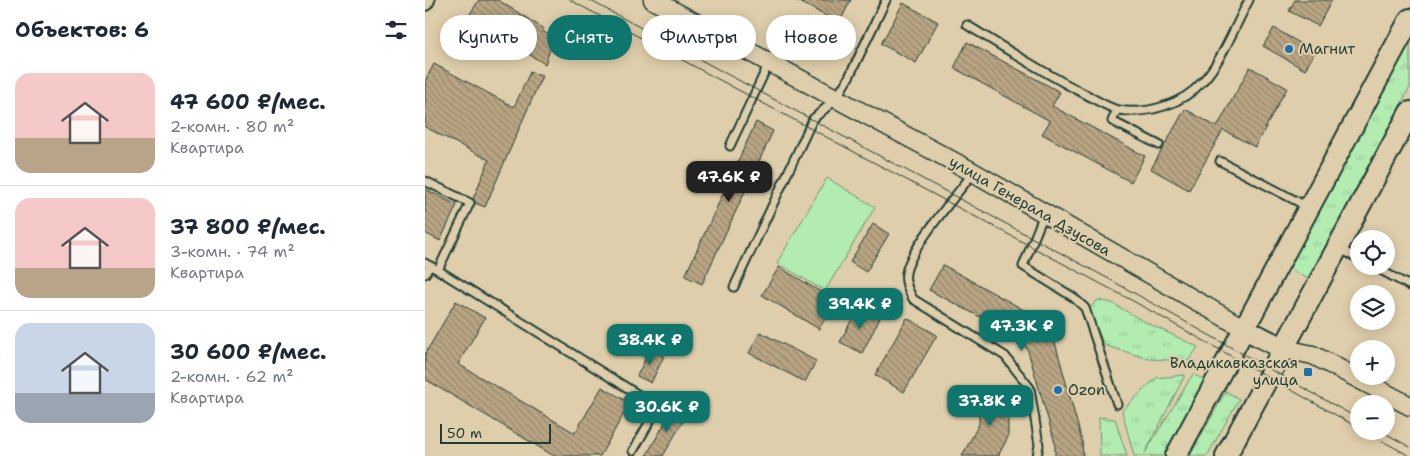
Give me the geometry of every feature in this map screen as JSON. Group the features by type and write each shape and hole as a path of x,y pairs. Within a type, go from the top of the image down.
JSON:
{"main road":[{"path":"1176,456 1410,19"},
{"path":"1226,456 1410,112"},
{"name":"улица Генерала Дзусова","path":"1245,329 1284,349"}],"street":[{"name":"улица Генерала Дзусова","path":"653,0 835,100 973,172 1245,329"},
{"name":"улица Генерала Дзусова","path":"1284,349 1313,355 1410,406"}],"lane":[{"path":"734,287 813,119 835,100 849,77 886,0"},
{"path":"967,25 1047,74 1117,110 1149,111 1187,96 1202,83 1226,47 1249,0"},
{"path":"729,146 769,63"},
{"path":"1117,110 1112,121 1159,145"},
{"path":"1220,161 1310,207"},
{"path":"973,172 911,256 905,275 907,285 913,299 1005,356 1029,388 1039,445 1037,456"},
{"path":"425,181 470,203 438,270"},
{"path":"1045,214 1023,266 1073,297 1085,308 1117,404"},
{"path":"1337,248 1350,254"},
{"path":"425,274 427,264 658,407 633,451"},
{"path":"1390,275 1410,286"}],"green space":[{"path":"1410,41 1410,87 1308,279 1288,268"},
{"path":"827,178 875,207 825,291 777,263"},
{"path":"1098,300 1112,303 1143,321 1198,347 1188,361 1149,359 1104,345 1089,309"},
{"path":"1193,374 1210,383 1170,456 1134,456 1122,411 1156,378 1185,375 1145,453"},
{"path":"1226,391 1239,399 1207,456 1190,456"},
{"path":"1099,417 1115,419 1127,456 1100,456"}],"building":[{"path":"479,0 498,0 522,15 469,15"},
{"path":"796,0 851,0 843,15 824,15"},
{"path":"1295,0 1332,0 1318,26 1289,11"},
{"path":"903,3 938,22 916,63 881,44"},
{"path":"537,25 544,29 542,31 547,34 547,58 545,64 537,59"},
{"name":"Магнит","path":"1274,28 1315,52 1305,70 1263,46"},
{"path":"967,42 1060,92 1052,106 1145,156 1131,182 1042,134 1050,121 954,68"},
{"path":"434,64 514,107 530,72 542,76 485,207 475,203 473,199 489,160 425,127 425,81"},
{"path":"1250,67 1287,88 1255,147 1223,130 1189,190 1151,169 1185,109 1217,127"},
{"path":"756,122 773,131 702,284 685,276"},
{"path":"425,189 457,205 440,241 425,233"},
{"path":"873,224 889,234 866,272 850,262"},
{"path":"943,265 1033,315 1053,335 1082,441 1083,456 1055,456 1055,443 1028,351 1020,338 929,290"},
{"path":"779,267 836,301 819,329 762,295"},
{"path":"456,301 485,318 458,364 575,433 602,387 630,403 600,456 554,456 425,379 425,354"},
{"path":"859,306 880,318 862,353 840,342"},
{"path":"907,318 937,335 904,392 875,375"},
{"path":"760,332 816,361 805,382 749,353"},
{"path":"650,349 664,356 651,383 637,376"},
{"path":"979,394 1008,394 1008,437 998,456 962,456 979,424"},
{"path":"674,407 687,414 663,456 646,456"}],"tram line":[{"path":"570,0 1133,301 1350,423"},
{"path":"589,0 1109,279 1350,414"},
{"path":"1395,439 1410,447"},
{"path":"1381,440 1410,456"}],"place":[{"name":"Магнит","path":"1289,49"},
{"name":"Владикавказская улица","path":"1308,372"},
{"name":"Ozon","path":"1058,390"}]}
